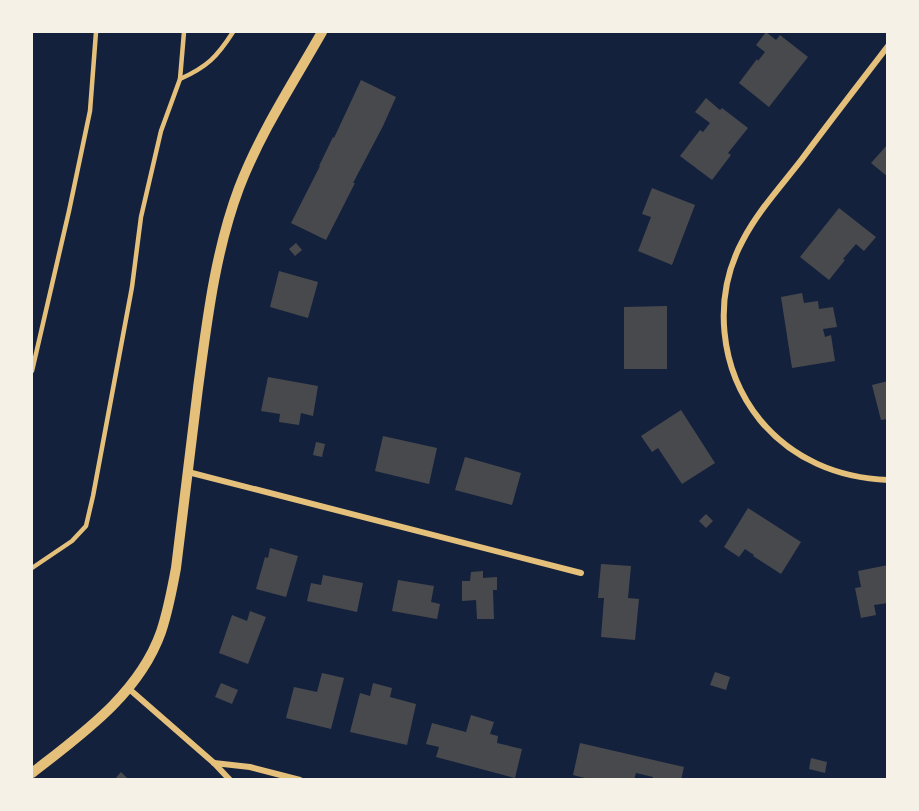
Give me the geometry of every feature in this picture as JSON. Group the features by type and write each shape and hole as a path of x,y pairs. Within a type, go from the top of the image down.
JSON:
{"street":[{"path":"32,773 93,724 128,688 152,652 161,633 176,568 203,348 216,269 226,228 239,188 261,140 322,32"},
{"path":"888,46 752,225 734,260 728,279 723,318 728,358 734,376 748,403 766,427 796,453 822,467 850,476 888,480"},
{"path":"188,472 581,573"},
{"path":"128,688 214,763 230,780"},
{"path":"214,763 250,767 300,780"}],"lane":[{"path":"32,371 90,111 96,32"},
{"path":"32,568 72,542 86,526 132,287 141,216 161,130 180,79 184,32"},
{"path":"180,79 199,70 220,52 233,32"}],"building":[{"path":"766,32 776,40 780,35 808,57 769,107 739,83 765,52 756,45"},
{"path":"361,80 396,97 326,240 291,223"},
{"path":"706,98 748,128 728,153 731,155 712,180 680,156 700,130 703,132 710,123 695,112"},
{"path":"888,144 888,177 871,163"},
{"path":"652,188 695,205 672,265 638,251 651,217 642,214"},
{"path":"839,208 876,237 864,251 856,244 829,280 800,257"},
{"path":"296,243 302,250 295,256 289,249"},
{"path":"279,271 318,282 308,318 270,307"},
{"path":"802,293 804,303 818,301 819,309 833,307 837,327 823,329 825,337 831,335 835,361 792,368 781,297"},
{"path":"667,306 667,369 624,369 624,307"},
{"path":"268,377 318,386 313,416 301,413 299,425 279,422 280,414 261,411"},
{"path":"888,381 888,419 881,420 872,385"},
{"path":"681,410 715,463 682,484 658,448 652,452 641,436"},
{"path":"383,436 437,448 429,484 375,471"},
{"path":"316,442 325,444 322,457 313,455"},
{"path":"465,457 521,473 512,505 455,490"},
{"path":"748,508 801,542 781,574 745,549 739,557 724,547"},
{"path":"706,514 713,521 706,528 699,521"},
{"path":"270,548 298,556 286,597 256,589 265,557 268,558"},
{"path":"601,564 631,566 628,598 639,599 635,640 601,637 604,598 598,598"},
{"path":"888,565 888,603 874,605 876,615 861,618 855,588 861,587 858,571"},
{"path":"483,571 483,578 497,577 497,590 493,590 494,619 477,619 476,600 462,601 462,581 470,581 471,572"},
{"path":"323,575 363,583 357,612 307,601 311,583 321,585"},
{"path":"398,580 434,586 431,602 440,604 437,619 392,611"},
{"path":"250,611 266,617 248,664 219,653 232,615 247,621"},
{"path":"715,672 730,677 726,690 710,685"},
{"path":"322,673 344,678 331,729 286,718 294,687 317,692"},
{"path":"221,683 238,690 232,704 215,697"},
{"path":"373,683 392,688 390,697 416,704 407,745 350,732 360,693 370,696"},
{"path":"471,715 494,722 490,734 498,736 497,743 522,749 515,778 436,757 439,747 426,744 432,723 466,732"},
{"path":"580,743 684,767 681,780 652,780 653,777 636,773 634,780 593,780 573,775"},
{"path":"811,758 827,762 825,773 809,769"},
{"path":"121,772 129,780 114,780"}]}
